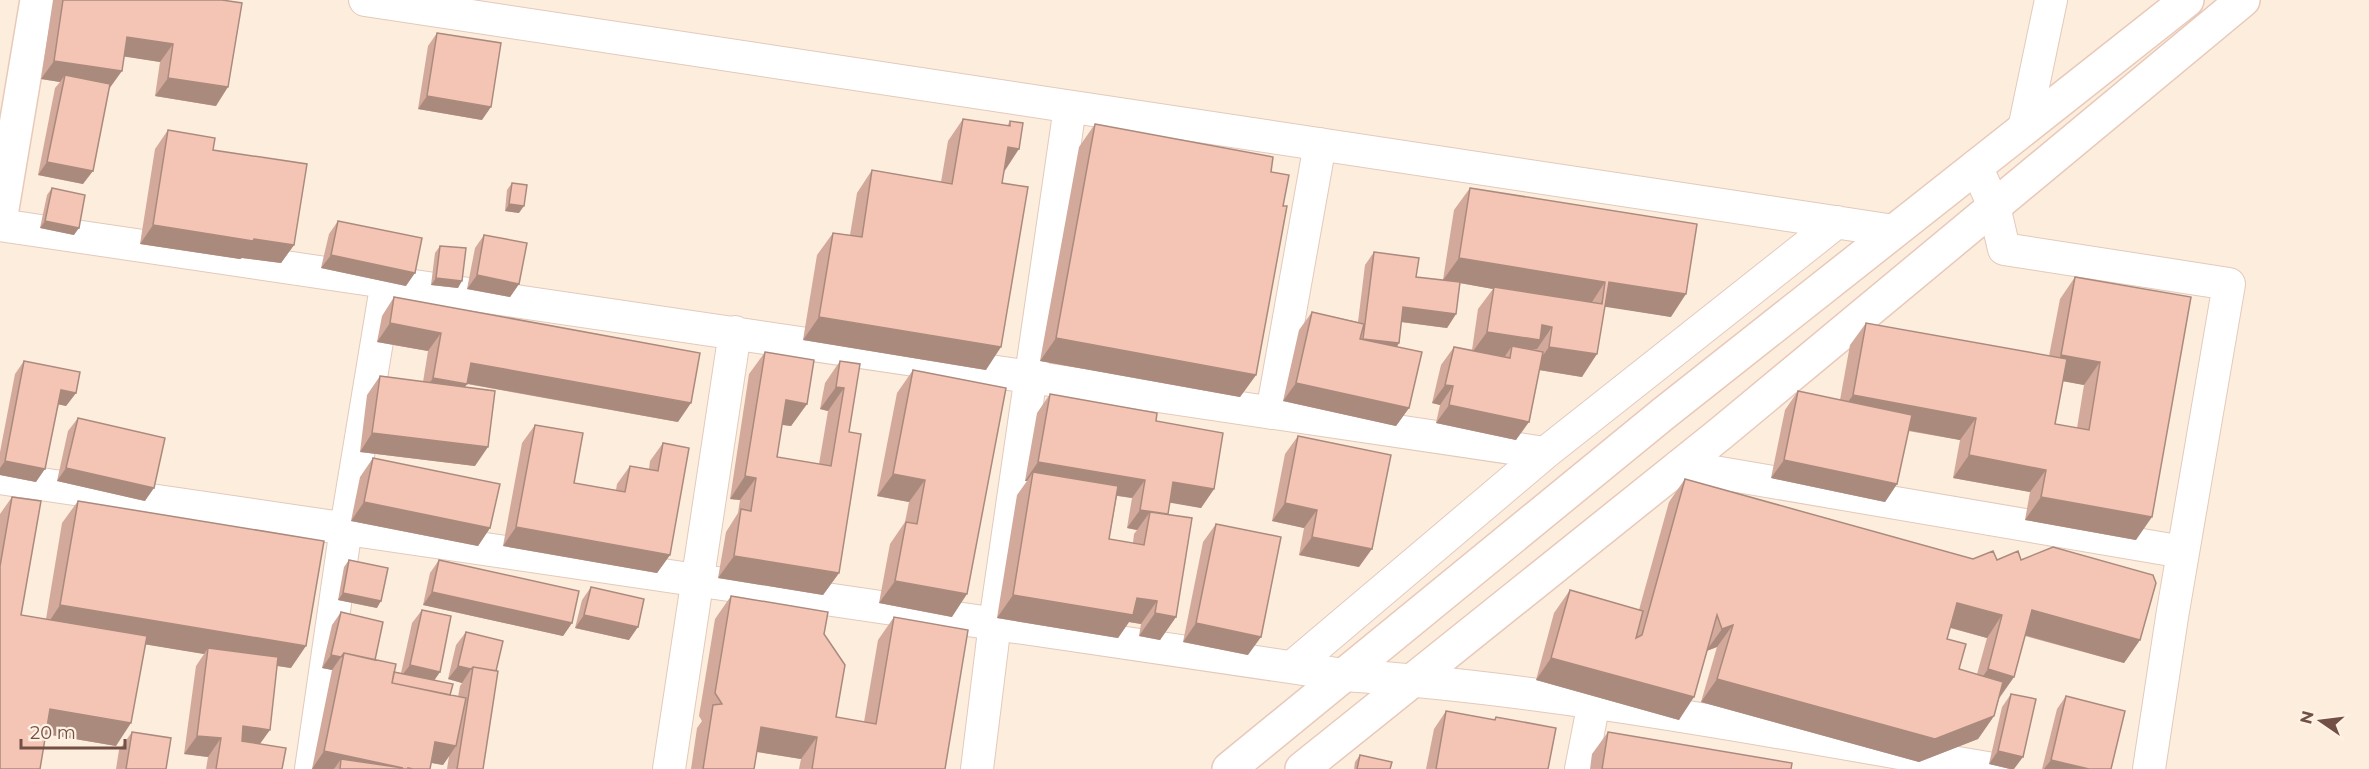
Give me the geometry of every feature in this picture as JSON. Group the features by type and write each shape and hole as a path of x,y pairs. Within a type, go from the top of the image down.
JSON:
{"main road":[{"path":"0,221 37,0"},
{"path":"1229,769 1663,414 2187,0"},
{"path":"1302,769 1679,466 2243,0"}],"street":[{"path":"365,0 1894,231"},
{"path":"2024,129 2051,0"},
{"path":"977,769 995,623 1070,107"},
{"path":"1272,413 1320,144"},
{"path":"1977,166 1995,206 2004,249 2229,284 2149,769"},
{"path":"1292,667 1545,453 1837,222"},
{"path":"0,225 1545,453"},
{"path":"311,769 346,528 387,281"},
{"path":"669,769 735,332"},
{"path":"1679,466 2183,552"},
{"path":"0,478 1344,675 1413,680 1594,702 1993,769"},
{"path":"1581,769 1594,702"}],"building":[{"path":"63,0 222,0 242,3 228,87 168,78 173,44 127,37 122,71 54,61"},
{"path":"437,33 501,43 491,107 427,96"},
{"path":"65,75 110,84 93,171 47,162"},
{"path":"963,119 1010,126 1010,121 1023,123 1019,149 1008,147 1002,183 1028,187 1001,347 819,317 833,233 862,237 872,170 952,184"},
{"path":"1095,124 1273,157 1271,172 1289,175 1283,206 1287,206 1256,375 1056,338"},
{"path":"168,130 215,138 213,150 307,164 294,245 153,225"},
{"path":"512,183 527,185 524,206 509,204"},
{"path":"52,188 85,195 79,228 45,221"},
{"path":"1470,188 1697,224 1686,294 1609,282 1597,354 1549,347 1552,327 1542,325 1540,340 1487,332 1494,287 1602,304 1605,282 1459,258"},
{"path":"338,221 422,238 415,273 331,255"},
{"path":"484,235 527,243 519,284 477,275"},
{"path":"440,246 466,248 462,281 436,278"},
{"path":"1374,252 1419,258 1416,277 1460,282 1456,314 1403,307 1399,343 1363,339"},
{"path":"2075,277 2191,297 2152,517 2041,497 2046,470 1969,455 1976,418 1853,395 1866,323 2067,359 2055,424 2089,430 2100,362 2061,355"},
{"path":"394,297 700,353 691,403 471,363 467,384 433,378 441,333 390,323"},
{"path":"1312,312 1364,324 1360,339 1422,352 1409,408 1296,383"},
{"path":"1512,346 1543,352 1529,422 1449,405 1453,386 1445,385 1454,347 1510,358"},
{"path":"765,352 814,360 807,404 786,400 777,457 831,466 844,388 836,387 840,361 860,364 849,432 861,434 839,573 734,556 741,509 751,511 756,478 745,476"},
{"path":"24,361 80,372 76,393 61,390 45,469 5,461"},
{"path":"913,370 1006,388 967,594 895,581 906,522 917,524 925,480 893,474"},
{"path":"380,376 495,391 488,447 372,433"},
{"path":"1798,391 1912,415 1897,484 1784,460"},
{"path":"1050,394 1157,413 1156,421 1223,433 1214,489 1173,482 1168,514 1140,510 1145,480 1038,462"},
{"path":"78,418 165,438 154,488 66,468"},
{"path":"535,425 583,433 574,483 625,492 630,466 658,471 663,443 689,448 670,555 516,527"},
{"path":"1298,436 1391,455 1372,549 1312,537 1317,510 1285,503"},
{"path":"373,458 500,484 490,528 364,502"},
{"path":"1033,472 1118,486 1109,539 1144,545 1150,512 1192,518 1176,617 1155,613 1157,601 1137,598 1133,615 1013,595"},
{"path":"1685,479 1973,559 1993,551 1997,560 2018,551 2021,560 2053,547 2153,575 2156,583 2140,640 2032,610 2014,677 1988,669 2002,615 1957,603 1947,639 1966,644 1959,669 2003,682 1994,716 1935,739 1717,679 1733,625 1722,629 1717,615 1694,697 1551,658 1570,590 1643,611 1636,638 1642,635"},
{"path":"12,497 41,501 21,615 147,636 131,723 50,709 40,769 0,769 0,566"},
{"path":"78,501 324,541 306,646 60,605"},
{"path":"1216,524 1281,537 1261,637 1196,623"},
{"path":"349,560 388,568 381,601 343,593"},
{"path":"439,560 579,591 572,623 432,592"},
{"path":"591,587 644,599 638,627 584,615"},
{"path":"731,596 828,612 824,634 845,665 836,717 876,724 894,617 968,630 945,769 812,769 817,737 761,727 754,769 703,769 713,705 722,704 715,693"},
{"path":"422,610 451,616 440,672 410,665"},
{"path":"341,612 383,622 375,660 344,653 341,657 331,655"},
{"path":"466,632 503,641 496,671 458,666"},
{"path":"208,648 278,657 270,730 243,726 242,741 286,748 282,769 216,769 221,738 197,736"},
{"path":"344,653 396,664 392,683 466,698 456,746 435,742 430,769 340,769 341,759 403,768 324,751"},
{"path":"473,667 498,671 483,769 457,769"},
{"path":"394,672 453,684 450,695 392,683"},
{"path":"2011,694 2036,699 2023,757 1998,751"},
{"path":"2066,696 2125,711 2111,769 2089,769 2051,760"},
{"path":"1446,711 1556,728 1548,769 1436,769"},
{"path":"132,732 171,738 166,769 126,769"},
{"path":"1608,732 1792,763 1791,769 1602,769"},
{"path":"1360,755 1392,762 1390,769 1357,769"}]}
